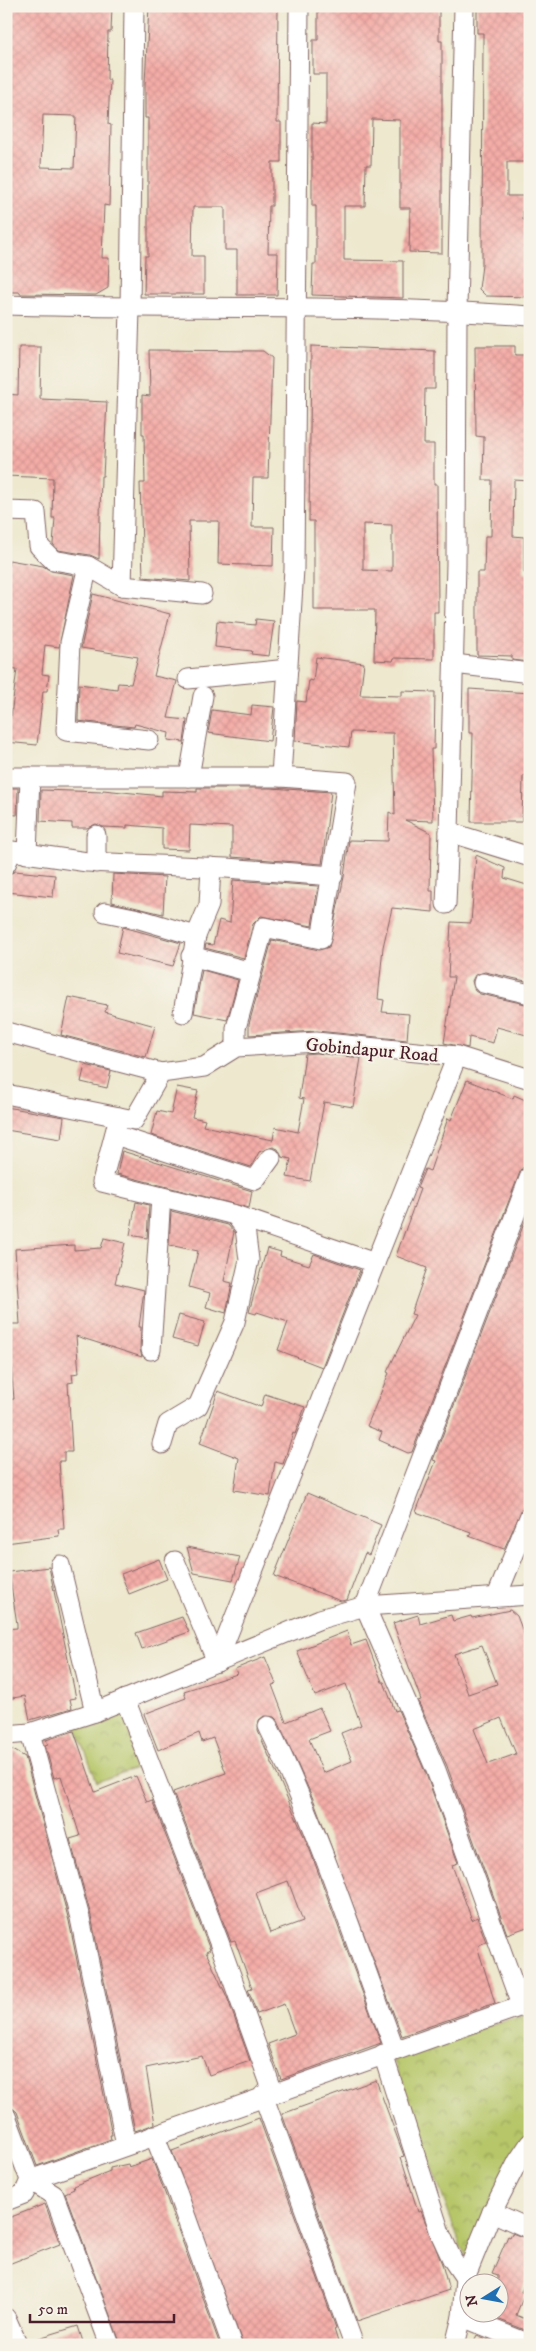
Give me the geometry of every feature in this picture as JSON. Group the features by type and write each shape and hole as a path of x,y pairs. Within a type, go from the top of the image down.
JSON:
{"street":[{"path":"122,586 130,309 134,6"},
{"path":"281,777 294,569 294,308 299,6"},
{"path":"446,904 454,664 457,310 464,6"},
{"path":"6,306 130,309 294,308 457,310 530,316"},
{"path":"6,511 36,512 40,546 53,560 88,566 122,586 202,594"},
{"path":"88,566 70,643 66,732 150,740"},
{"path":"454,664 530,673"},
{"path":"188,679 288,670"},
{"path":"190,777 203,696"},
{"path":"6,777 281,777 347,782 321,939 264,927 236,1028 236,1047"},
{"path":"27,854 30,777"},
{"path":"449,832 530,858"},
{"path":"96,835 96,863"},
{"path":"6,864 12,850 27,854 96,863 211,867 332,876"},
{"path":"183,1013 191,956 196,936 209,905 211,867"},
{"path":"105,912 139,919 196,936"},
{"path":"191,956 251,972"},
{"path":"484,983 530,994"},
{"path":"6,1032 161,1073 134,1120 117,1126"},
{"name":"Gobindapur Road","path":"161,1073 204,1067 236,1047 316,1042 457,1056 530,1078"},
{"path":"217,1662 457,1056"},
{"path":"6,1094 117,1126 255,1180 271,1158"},
{"path":"117,1126 102,1182 235,1215 375,1263"},
{"path":"6,2201 24,2194 30,2180 526,2004 436,1770 365,1606 530,1176"},
{"path":"151,1350 161,1197"},
{"path":"162,1444 168,1424 198,1406 235,1322 249,1260 245,1228 235,1215"},
{"path":"497,1596 530,1515"},
{"path":"175,1561 217,1662"},
{"path":"60,1565 95,1712"},
{"path":"6,1735 30,1733 95,1712 320,1619 365,1606 497,1596 528,1599"},
{"path":"126,1699 219,1942 268,2094 354,2345"},
{"path":"268,1726 284,1758 334,1885 389,2052 440,2233 452,2259 462,2274"},
{"path":"30,1733 80,1918 126,2145"},
{"path":"6,2116 30,2180 54,2195 110,2345"},
{"path":"154,2135 177,2192 232,2345"},
{"path":"467,2274 492,2212 518,2161 530,2143"},
{"path":"492,2212 530,2229"},
{"path":"6,2318 18,2345"},
{"path":"455,2345 460,2324"},
{"path":"480,2324 530,2344"}],"green space":[{"path":"123,1707 144,1765 97,1782 75,1724"},
{"path":"530,2012 530,2128 512,2158 471,2263 461,2247 391,2056"}],"building":[{"path":"6,6 112,6 111,32 108,32 107,80 110,80 108,124 111,125 109,206 104,205 102,258 109,258 108,288 96,295 20,294 20,292 6,292","holes":["43,115 76,116 74,168 41,167"]},
{"path":"149,6 278,6 277,122 281,122 281,162 272,162 272,206 269,206 268,253 278,253 277,295 237,295 237,250 225,250 225,207 193,207 192,256 204,256 204,294 144,294 145,256 148,256 148,118 145,118 145,83"},
{"path":"318,6 439,6 439,41 442,41 442,253 409,252 410,208 400,208 400,120 372,119 371,165 366,165 365,206 344,206 344,260 403,261 403,298 312,295 313,264 316,264 316,206 312,206 312,123 326,124 326,74 313,74 313,40 318,40"},
{"path":"477,6 530,6 530,162 507,162 507,196 523,196 523,220 530,220 530,297 486,296 479,289 482,265 483,33 477,33"},
{"path":"311,346 435,351 435,389 425,389 424,444 434,444 434,484 437,484 438,612 434,612 434,659 394,658 393,661 374,660 375,610 314,610 314,521 309,521","holes":["363,524 392,525 392,571 363,570"]},
{"path":"475,346 515,346 515,355 530,355 530,481 514,480 513,536 524,537 524,573 530,573 530,662 512,660 512,656 477,655 477,572 484,572 485,536 491,536 492,480 483,480 484,437 476,436"},
{"path":"19,347 41,347 40,399 107,402 103,476 101,476 99,559 90,555 58,550 53,544 55,518 52,518 53,478 6,476 6,394 18,395"},
{"path":"149,350 263,351 272,358 268,478 253,478 252,527 274,527 273,566 218,564 219,521 189,521 190,581 143,577 140,483 145,483 142,395 150,396"},
{"path":"9,560 43,566 51,571 74,575 59,647 45,645 42,674 49,675 47,691 43,691 37,745 6,742 6,715 11,716 17,669 9,668 11,640 6,640 8,590 6,589 6,577"},
{"path":"93,594 170,614 154,676 177,681 168,718 187,720 184,742 168,740 169,733 135,724 134,727 78,721 79,684 117,689 118,683 131,684 138,657 81,648"},
{"path":"256,619 274,621 269,656 251,654 252,651 215,647 217,621 255,625"},
{"path":"316,657 364,663 360,695 402,696 402,691 435,692 434,749 431,749 433,821 405,820 431,833 430,891 433,891 433,912 392,908 383,947 378,999 384,1000 382,1012 409,1014 407,1040 317,1031 249,1035 249,1024 272,940 319,950 329,947 344,877 349,840 388,841 389,812 395,815 393,733 351,732 349,747 295,741 297,701 306,702 309,680 313,681"},
{"path":"469,689 530,693 530,776 523,776 522,822 471,822 473,733 469,733"},
{"path":"252,705 274,707 270,741 208,733 212,710 251,715"},
{"path":"6,788 18,788 17,815 6,814"},
{"path":"197,788 271,788 331,792 322,864 232,857 232,827 190,825 189,850 162,849 162,828 127,825 127,828 103,827 96,824 87,828 72,828 72,823 40,821 41,790 103,792 103,790 162,796 162,791 197,792"},
{"path":"476,855 505,868 504,878 530,886 530,982 485,972 475,975 472,981 475,991 480,994 530,1005 530,1036 497,1027 493,1043 469,1037 468,1048 444,1043 454,977 448,977 451,922 471,923"},
{"path":"15,871 55,875 53,897 7,892 8,875"},
{"path":"113,874 165,877 163,914 112,902"},
{"path":"233,880 318,886 312,926 261,916 253,924 244,958 205,948 206,944 213,945 219,920 230,923"},
{"path":"123,927 181,943 173,966 117,953"},
{"path":"202,970 238,980 227,1020 194,1013"},
{"path":"69,997 107,1005 105,1012 155,1026 146,1057 61,1035"},
{"path":"316,1053 361,1058 353,1107 324,1102 310,1181 287,1177 291,1159 282,1157 278,1149 273,1147 259,1152 251,1167 151,1135 157,1111 171,1114 177,1087 198,1091 192,1117 205,1120 203,1126 273,1140 275,1127 298,1132 304,1099 299,1098 305,1054"},
{"path":"85,1065 111,1071 107,1088 81,1082"},
{"path":"467,1080 513,1099 514,1095 530,1102 530,1165 523,1167 520,1172 412,1452 408,1453 379,1440 382,1432 367,1426 389,1373 387,1372 415,1315 411,1314 427,1268 396,1256 420,1189 417,1188 425,1169 430,1171 448,1118 451,1120"},
{"path":"6,1107 64,1117 61,1139 6,1130"},
{"path":"122,1151 252,1191 249,1208 117,1174"},
{"path":"136,1202 149,1205 147,1238 130,1235"},
{"path":"530,1208 530,1492 504,1549 469,1536 471,1532 416,1512 436,1461 433,1460"},
{"path":"171,1211 228,1225 234,1232 224,1281 232,1283 226,1313 206,1307 210,1293 189,1287 198,1251 169,1245"},
{"path":"104,1238 125,1243 115,1283 144,1290 139,1327 141,1327 140,1349 142,1357 76,1336 79,1373 72,1374 73,1382 68,1383 72,1452 64,1452 64,1461 59,1461 64,1529 58,1529 59,1536 6,1543 6,1400 14,1399 7,1324 20,1324 15,1249 74,1245 74,1250 101,1248"},
{"path":"267,1248 281,1252 280,1256 309,1265 314,1254 360,1270 322,1367 278,1350 288,1322 257,1312 256,1314 249,1312"},
{"path":"179,1315 205,1322 198,1346 172,1339"},
{"path":"218,1391 261,1407 265,1394 305,1407 295,1434 293,1433 283,1464 275,1462 270,1496 234,1490 239,1458 200,1443"},
{"path":"307,1493 381,1525 369,1555 365,1553 347,1600 341,1601 274,1576"},
{"path":"187,1547 240,1557 233,1580 194,1573"},
{"path":"159,1559 167,1579 129,1594 121,1574"},
{"path":"49,1567 76,1698 70,1699 72,1708 30,1720 25,1696 6,1699 6,1629 17,1628 9,1572"},
{"path":"510,1610 517,1616 530,1650 530,1926 507,1934 447,1766 418,1701 421,1700 393,1623 418,1615 420,1624 451,1615 453,1621 471,1616 472,1618","holes":["482,1645 497,1684 468,1694 454,1654","501,1718 516,1754 488,1764 474,1729"]},
{"path":"182,1617 189,1632 142,1649 136,1633"},
{"path":"347,1631 351,1645 366,1640 382,1682 384,1682 395,1711 398,1710 426,1774 458,1863 452,1865 472,1920 477,1917 486,1942 479,1945 478,1949 495,2003 402,2036 314,1801 278,1721 274,1717 264,1716 259,1720 258,1731 310,1850 381,2043 281,2079 268,2044 295,2034 284,2004 257,2014 248,1989 252,1988 235,1941 231,1942 173,1792 226,1773 213,1738 202,1742 199,1733 158,1750 144,1714 186,1698 184,1691 237,1674 235,1669 265,1657 276,1684 272,1685 286,1722 320,1708 330,1731 309,1739 323,1773 352,1761 341,1733 361,1725 346,1684 315,1696 297,1651","holes":["288,1881 303,1921 270,1933 256,1893"]},
{"path":"74,1731 95,1792 136,1776 147,1802 152,1800 210,1950 206,1952 227,1997 250,2061 209,2075 202,2056 146,2068 155,2124 135,2131 91,1916 70,1839 80,1836 61,1776 54,1778 45,1745 48,1744 46,1740"},
{"path":"6,1746 25,1757 69,1921 112,2135 110,2135 111,2139 37,2166 17,2112 9,2105 6,2098"},
{"path":"376,2080 404,2156 401,2157 418,2212 421,2211 442,2264 449,2290 357,2321 282,2114"},
{"path":"259,2118 336,2328 334,2329 338,2342 328,2345 243,2345 172,2151"},
{"path":"152,2159 220,2345 121,2345 65,2193 74,2189 73,2186 110,2171 110,2168 128,2164 129,2167"},
{"path":"45,2204 60,2244 6,2265 6,2219"},
{"path":"512,2233 530,2240 530,2271 521,2292 525,2293 516,2315 530,2321 530,2332 508,2323 508,2274 492,2273 508,2236 510,2237"},
{"path":"78,2326 84,2345 29,2345 29,2341"},
{"path":"477,2335 501,2345 472,2345"}]}
